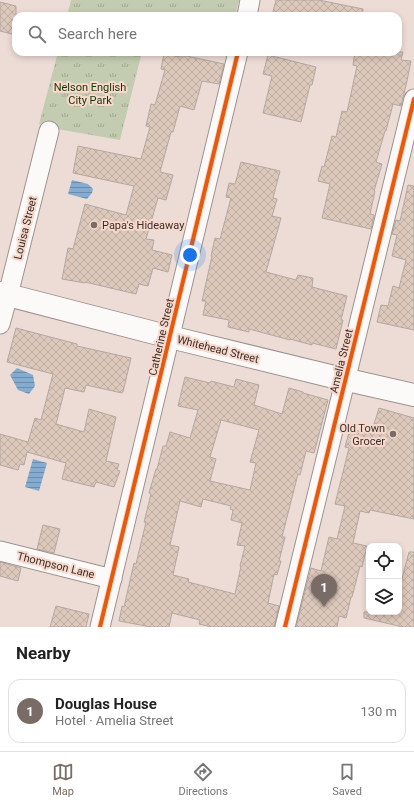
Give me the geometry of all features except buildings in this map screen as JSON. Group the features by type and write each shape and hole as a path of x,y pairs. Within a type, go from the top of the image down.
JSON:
{"street":[{"path":"248,12 250,0"},
{"name":"Catherine Street","path":"100,627 237,56"},
{"name":"Amelia Street","path":"285,627 414,99"},
{"name":"Louisa Street","path":"0,324 4,294 49,131"},
{"name":"Whitehead Street","path":"4,294 170,337 414,395"},
{"name":"Thompson Lane","path":"0,551 112,579"}],"green space":[{"path":"71,0 239,0 236,12 68,12"},
{"name":"Nelson English City Park","path":"57,56 141,56 120,140 57,129 39,124"}],"water":[{"path":"72,180 88,184 93,189 92,193 87,199 68,194"},
{"path":"17,368 33,375 35,386 29,394 18,390 10,375"},
{"path":"33,459 47,463 39,491 25,487"}],"cycle path":[{"path":"100,627 237,56"},
{"path":"285,627 414,99"}],"place":[{"name":"Papa's Hideaway","path":"94,225"},
{"name":"Old Town Grocer","path":"393,434"},
{"name":"Douglas House","path":"324,607"}]}
